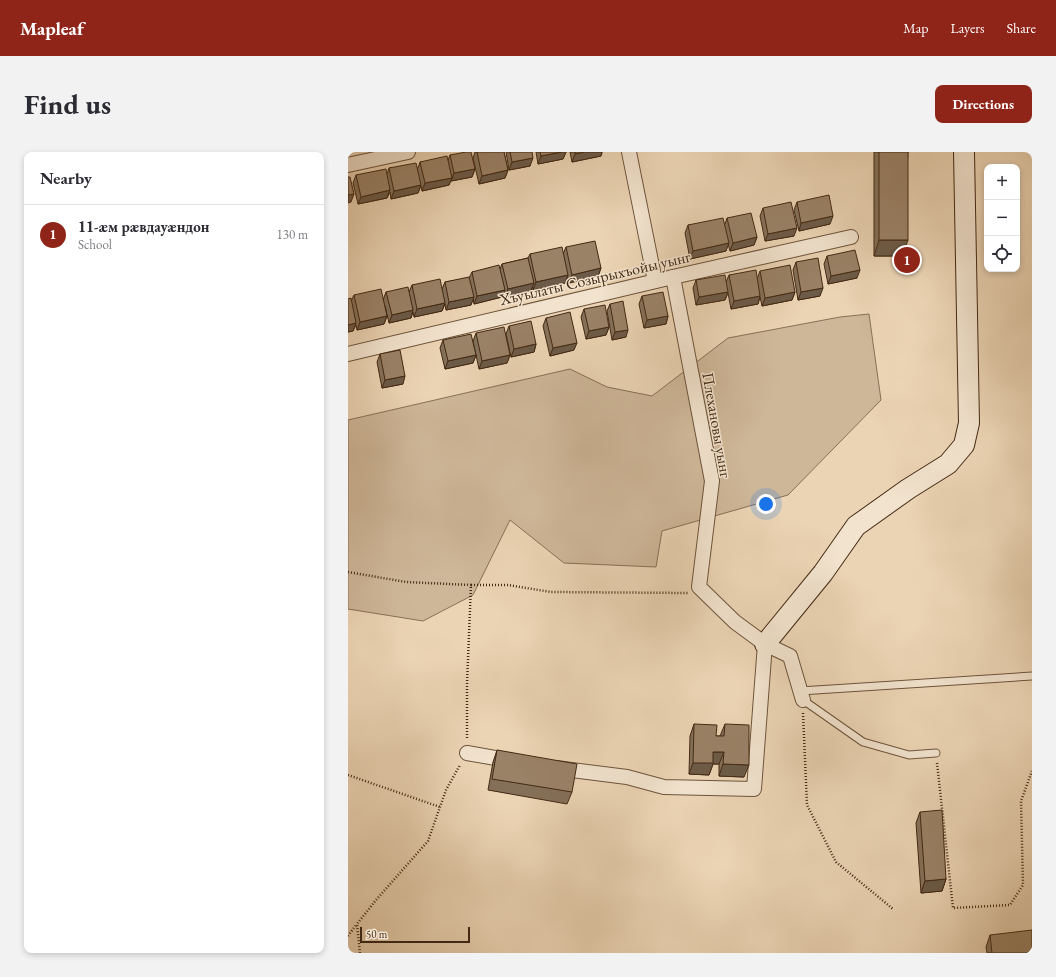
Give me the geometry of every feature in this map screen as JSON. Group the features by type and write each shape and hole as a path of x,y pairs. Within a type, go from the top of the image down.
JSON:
{"street":[{"path":"348,164 408,152"},
{"path":"629,152 655,281"},
{"path":"545,766 576,772 627,777 664,787 754,789 765,644 823,573 856,526 908,489 948,464 964,445 970,423 964,152"},
{"name":"Хъуылаты Созырыхъойы уынг","path":"348,354 655,281 851,237"},
{"name":"Плехановы уынг","path":"673,277 712,481 699,587"},
{"path":"699,587 735,622 765,644 790,656 801,696"},
{"path":"467,753 522,762"}],"lane":[{"path":"801,696 1032,676"},
{"path":"801,696 863,742 909,755 936,753"}],"path":[{"path":"348,572 406,582 508,585 551,592 687,594 699,587"},
{"path":"348,936 376,900 428,840 446,790 467,753 466,684 471,585"},
{"path":"801,696 807,805 836,862 893,909"},
{"path":"936,753 953,908 1010,905 1024,885 1021,800 1032,771"},
{"path":"348,775 440,806"},
{"path":"357,924 360,953"}],"shaded area":[{"path":"869,314 881,400 788,495 662,531 656,567 564,563 510,520 473,595 423,621 348,609 348,420 570,369 607,387 652,396 728,338 840,317"}],"building":[{"path":"471,152 475,169 454,173 450,155"},
{"path":"477,152 504,152 508,170 482,176"},
{"path":"510,152 532,152 533,158 512,162"},
{"path":"540,152 562,152 541,156"},
{"path":"879,152 908,152 908,240 879,240"},
{"path":"447,156 452,178 425,183 420,162"},
{"path":"416,163 421,185 394,191 389,168"},
{"path":"386,169 390,190 361,197 356,175"},
{"path":"348,177 350,177 354,194 348,195"},
{"path":"829,195 833,216 801,223 797,202"},
{"path":"791,202 797,228 768,234 763,208"},
{"path":"751,213 757,237 733,243 727,218"},
{"path":"723,218 729,243 693,251 688,225"},
{"path":"595,241 601,268 572,275 566,247"},
{"path":"562,247 568,275 536,282 530,254"},
{"path":"855,250 860,270 831,276 827,256"},
{"path":"528,258 534,283 508,289 502,264"},
{"path":"818,258 823,288 801,292 796,262"},
{"path":"499,265 505,290 477,296 472,272"},
{"path":"790,265 795,292 765,298 760,271"},
{"path":"756,270 760,296 734,301 729,275"},
{"path":"725,275 728,292 699,297 696,280"},
{"path":"469,277 474,297 449,302 445,282"},
{"path":"440,279 445,303 417,309 412,285"},
{"path":"408,287 413,310 392,315 386,292"},
{"path":"381,289 387,316 360,322 354,295"},
{"path":"663,292 668,316 647,320 642,296"},
{"path":"351,298 356,323 348,325 348,299"},
{"path":"623,301 628,330 615,332 610,304"},
{"path":"605,305 609,327 589,331 584,309"},
{"path":"570,312 577,343 553,348 546,318"},
{"path":"531,321 536,344 514,349 509,326"},
{"path":"504,327 510,355 482,361 476,333"},
{"path":"471,334 476,355 448,361 443,340"},
{"path":"400,350 405,376 385,380 380,354"},
{"path":"694,724 717,725 716,736 724,736 725,724 749,725 749,765 723,764 724,752 713,752 713,763 693,763"},
{"path":"497,750 577,764 572,792 492,779"},
{"path":"942,810 946,879 925,881 920,812"},
{"path":"1032,930 1032,952 992,953 990,935"}],"place":[{"name":"11-æм рӕвдауӕндон","path":"907,260"}]}
